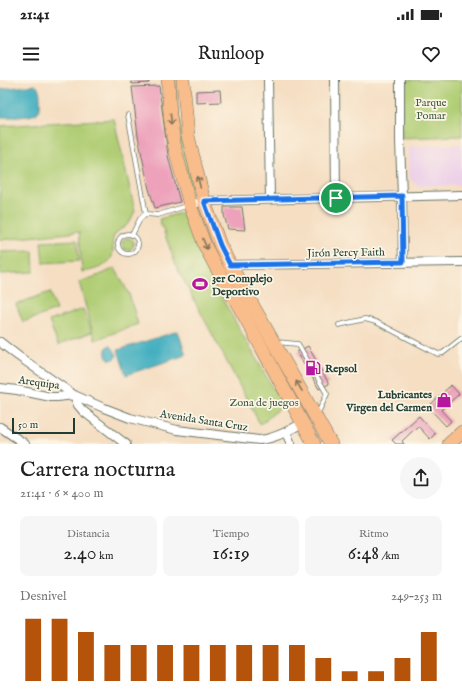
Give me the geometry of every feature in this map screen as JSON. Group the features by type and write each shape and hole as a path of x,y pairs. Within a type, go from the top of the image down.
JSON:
{"main road":[{"path":"168,80 170,116 175,148 190,205 206,246 216,267 244,315 314,444"},
{"path":"183,80 188,136 204,201 220,245 331,444"},
{"path":"449,444 462,432"}],"street":[{"path":"268,80 270,200"},
{"path":"335,80 336,198"},
{"path":"400,80 403,262"},
{"path":"190,205 204,201 462,195"},
{"name":"Jirón Percy Faith","path":"230,265 462,262"},
{"name":"Avenida Santa Cruz","path":"0,342 74,395 130,418 176,430 258,440 272,438 302,423"},
{"name":"Arequipa","path":"0,388 51,397 74,395"},
{"path":"74,395 78,405 83,411 126,444"},
{"path":"0,427 16,441 25,444"},
{"path":"286,432 292,444"}],"lane":[{"path":"128,115 146,214"},
{"path":"132,235 140,219 144,215 158,215 190,205"},
{"path":"126,234 132,235 138,243 137,250 131,254 124,254 119,250 119,240 126,234"},
{"path":"339,325 365,319 376,322 438,354 443,353 462,338"},
{"path":"274,342 298,344 327,394 316,417"}],"shaded area":[{"path":"462,144 462,185 418,186 410,179 409,147"}],"green space":[{"path":"174,80 176,80 182,135 193,188 190,189 184,166 176,118"},
{"name":"Parque Pomar","path":"402,80 462,80 462,136 402,138"},
{"path":"114,119 135,211 127,225 118,231 114,237 113,250 110,260 98,268 82,272 79,232 0,240 0,126"},
{"name":"3er Complejo Deportivo","path":"184,212 202,259 223,300 283,406 260,424 177,268 159,219"},
{"path":"126,238 130,238 134,244 130,250 126,250 122,246 122,242"},
{"path":"77,240 79,261 43,263 41,242"},
{"path":"33,251 34,272 0,274 0,252"},
{"path":"115,268 129,294 138,324 95,340 79,282"},
{"path":"50,292 56,310 23,322 16,304"},
{"path":"83,309 92,332 58,345 49,321"}],"water":[{"path":"35,85 39,89 40,93 40,109 36,114 0,117 0,89"},
{"path":"178,331 186,355 126,375 118,350"},
{"path":"110,345 117,355 115,359 112,360 107,357 106,354 107,348"}],"building":[{"path":"131,80 149,80 149,83 132,84"},
{"path":"159,86 168,156 180,202 155,208 149,189 138,136 132,87"},
{"path":"220,90 221,102 196,103 196,91"},
{"path":"224,207 242,207 245,230 228,229 224,215"},
{"name":"Repsol","path":"308,346 329,384 319,389 297,352"},
{"name":"Lubricantes Virgen del Carmen","path":"451,385 459,394 441,410 451,421 446,426 428,407"},
{"path":"419,416 435,434 430,439 418,426 402,441 404,444 396,444 392,440"}],"place":[{"name":"3er Complejo Deportivo","path":"200,284"},
{"name":"Repsol","path":"313,368"},
{"name":"Lubricantes Virgen del Carmen","path":"444,400"}],"route":[{"path":"402,196 403,262 230,265 220,245 204,201 303,199 336,198 402,196"}],"park label":[{"name":"Zona de juegos","path":"264,402"}]}
